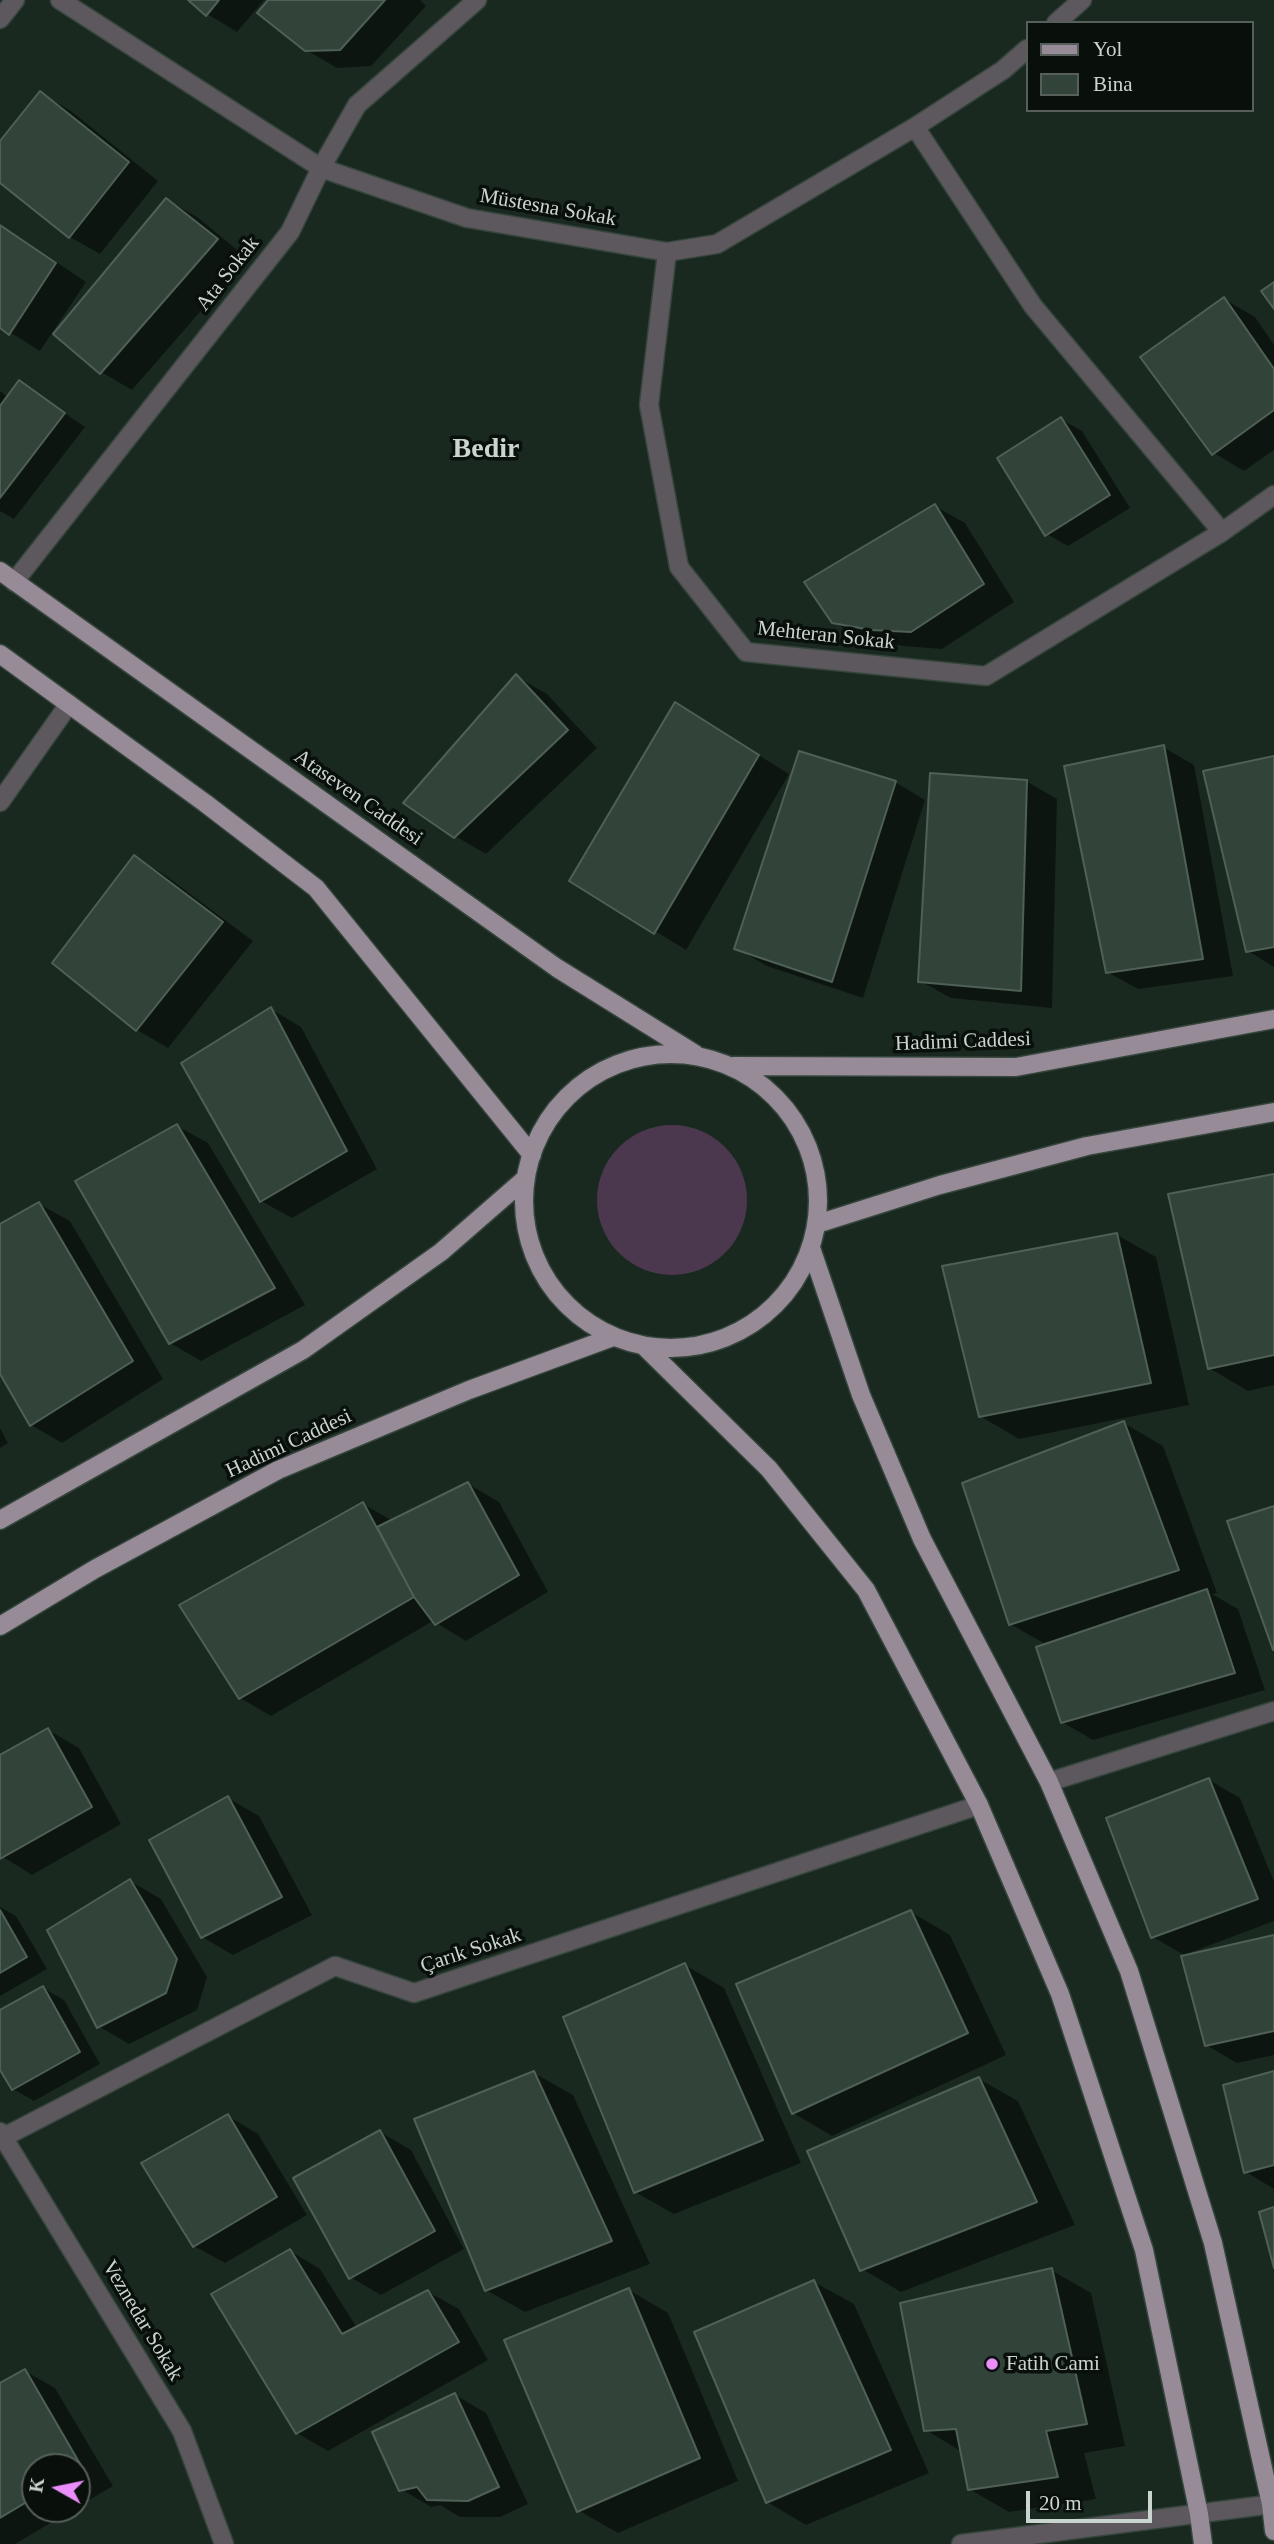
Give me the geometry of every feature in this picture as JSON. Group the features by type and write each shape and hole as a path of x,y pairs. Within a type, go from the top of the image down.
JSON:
{"main road":[{"name":"Ataseven Caddesi","path":"7,577 557,968 695,1054"},
{"path":"0,654 205,803 316,888 532,1155"},
{"name":"Hadimi Caddesi","path":"733,1066 1016,1067 1274,1019"},
{"path":"653,1054 695,1054 733,1066 768,1088 799,1127 816,1173 817,1224 811,1248 791,1287 761,1319 722,1339 680,1348 645,1347 613,1337 572,1311 542,1272 526,1226 526,1178 532,1155 550,1117 578,1087 613,1065 653,1054"},
{"path":"817,1224 940,1185 1087,1146 1274,1112"},
{"path":"0,1520 303,1350 441,1252 526,1178"},
{"path":"811,1248 861,1395 922,1539 1049,1782 1129,1972 1213,2243 1273,2504 1274,2531"},
{"name":"Hadimi Caddesi","path":"0,1626 95,1569 278,1470 469,1390 613,1337"},
{"path":"645,1347 769,1469 866,1590 979,1805 1060,1994 1144,2250 1203,2544"}],"street":[{"path":"0,19 15,0"},
{"name":"Müstesna Sokak","path":"60,0 321,168 467,218 667,252 717,244 915,127 1003,70 1026,50"},
{"name":"Ata Sokak","path":"7,577 290,232 321,168 357,104 477,0"},
{"path":"1058,21 1082,0"},
{"path":"915,127 1033,306 1222,532"},
{"name":"Mehteran Sokak","path":"667,252 649,405 678,567 746,652 986,676 1222,532 1274,495"},
{"path":"0,802 68,704"},
{"path":"1049,1782 1274,1711"},
{"name":"Çarık Sokak","path":"1,2136 335,1966 414,1993 979,1805"},
{"name":"Veznedar Sokak","path":"1,2136 182,2431 224,2544"},
{"path":"961,2544 1273,2504"}],"shaded area":[{"path":"672,1125 701,1130 725,1147 742,1171 747,1200 742,1229 725,1253 701,1270 672,1275 643,1270 619,1253 602,1229 597,1200 602,1171 619,1147 643,1130"}],"building":[{"path":"188,0 219,0 206,16"},
{"path":"268,0 385,0 340,50 305,51 257,13"},
{"path":"40,91 129,162 69,238 0,183 0,141"},
{"path":"166,198 218,239 100,374 53,334"},
{"path":"0,225 56,263 9,335 0,328"},
{"path":"1274,282 1274,309 1261,291"},
{"path":"1224,297 1274,369 1274,410 1212,455 1140,357"},
{"path":"19,380 65,413 0,498 0,406"},
{"path":"1061,417 1110,495 1045,536 997,458"},
{"path":"935,504 984,584 911,632 871,630 832,623 804,582"},
{"path":"516,674 568,730 454,838 403,803"},
{"path":"675,702 759,755 654,934 569,881"},
{"path":"1164,745 1203,959 1106,973 1064,766"},
{"path":"799,751 896,781 832,982 734,949"},
{"path":"1274,756 1274,947 1246,952 1203,771"},
{"path":"930,773 1027,780 1021,991 918,982"},
{"path":"134,855 223,922 136,1031 52,963"},
{"path":"271,1007 347,1151 260,1202 181,1063"},
{"path":"177,1124 275,1288 169,1344 75,1181"},
{"path":"1274,1174 1274,1355 1208,1369 1168,1194"},
{"path":"39,1202 133,1361 30,1426 0,1374 0,1224"},
{"path":"1117,1233 1151,1383 979,1417 942,1266"},
{"path":"1124,1421 1179,1570 1009,1625 962,1483"},
{"path":"468,1482 519,1575 435,1625 414,1597 377,1527"},
{"path":"363,1502 414,1597 239,1699 179,1605"},
{"path":"1274,1506 1274,1650 1273,1650 1227,1521"},
{"path":"1207,1589 1235,1673 1061,1723 1036,1647"},
{"path":"48,1728 92,1807 0,1859 0,1755"},
{"path":"1209,1778 1258,1899 1151,1938 1106,1818"},
{"path":"228,1796 282,1897 201,1938 149,1840"},
{"path":"130,1879 177,1959 166,1993 97,2028 47,1930"},
{"path":"0,1910 27,1957 0,1973"},
{"path":"911,1910 968,2033 792,2114 736,1984"},
{"path":"1274,1935 1274,2031 1205,2046 1181,1956"},
{"path":"685,1963 763,2140 634,2193 563,2017"},
{"path":"43,1986 80,2052 12,2090 0,2070 0,2010"},
{"path":"534,2071 612,2241 485,2291 414,2119"},
{"path":"1274,2071 1274,2165 1244,2173 1223,2085"},
{"path":"979,2077 1037,2202 860,2271 807,2151"},
{"path":"228,2114 277,2197 193,2247 141,2163"},
{"path":"380,2130 435,2231 349,2279 293,2178"},
{"path":"1274,2207 1274,2268 1259,2212"},
{"path":"290,2249 342,2334 428,2290 459,2342 296,2434 211,2294"},
{"name":"Fatih Cami","path":"1052,2268 1087,2424 1046,2431 1058,2477 968,2490 956,2429 924,2431 900,2303"},
{"path":"814,2280 891,2450 766,2503 694,2332"},
{"path":"629,2288 700,2458 577,2512 504,2340"},
{"path":"25,2369 74,2453 21,2453 21,2505 0,2518 0,2383"},
{"path":"455,2393 499,2487 468,2501 427,2500 417,2487 399,2491 372,2432"}],"place":[{"name":"Fatih Cami","path":"992,2364"}],"district":[{"name":"Bedir","path":"486,450"}]}
